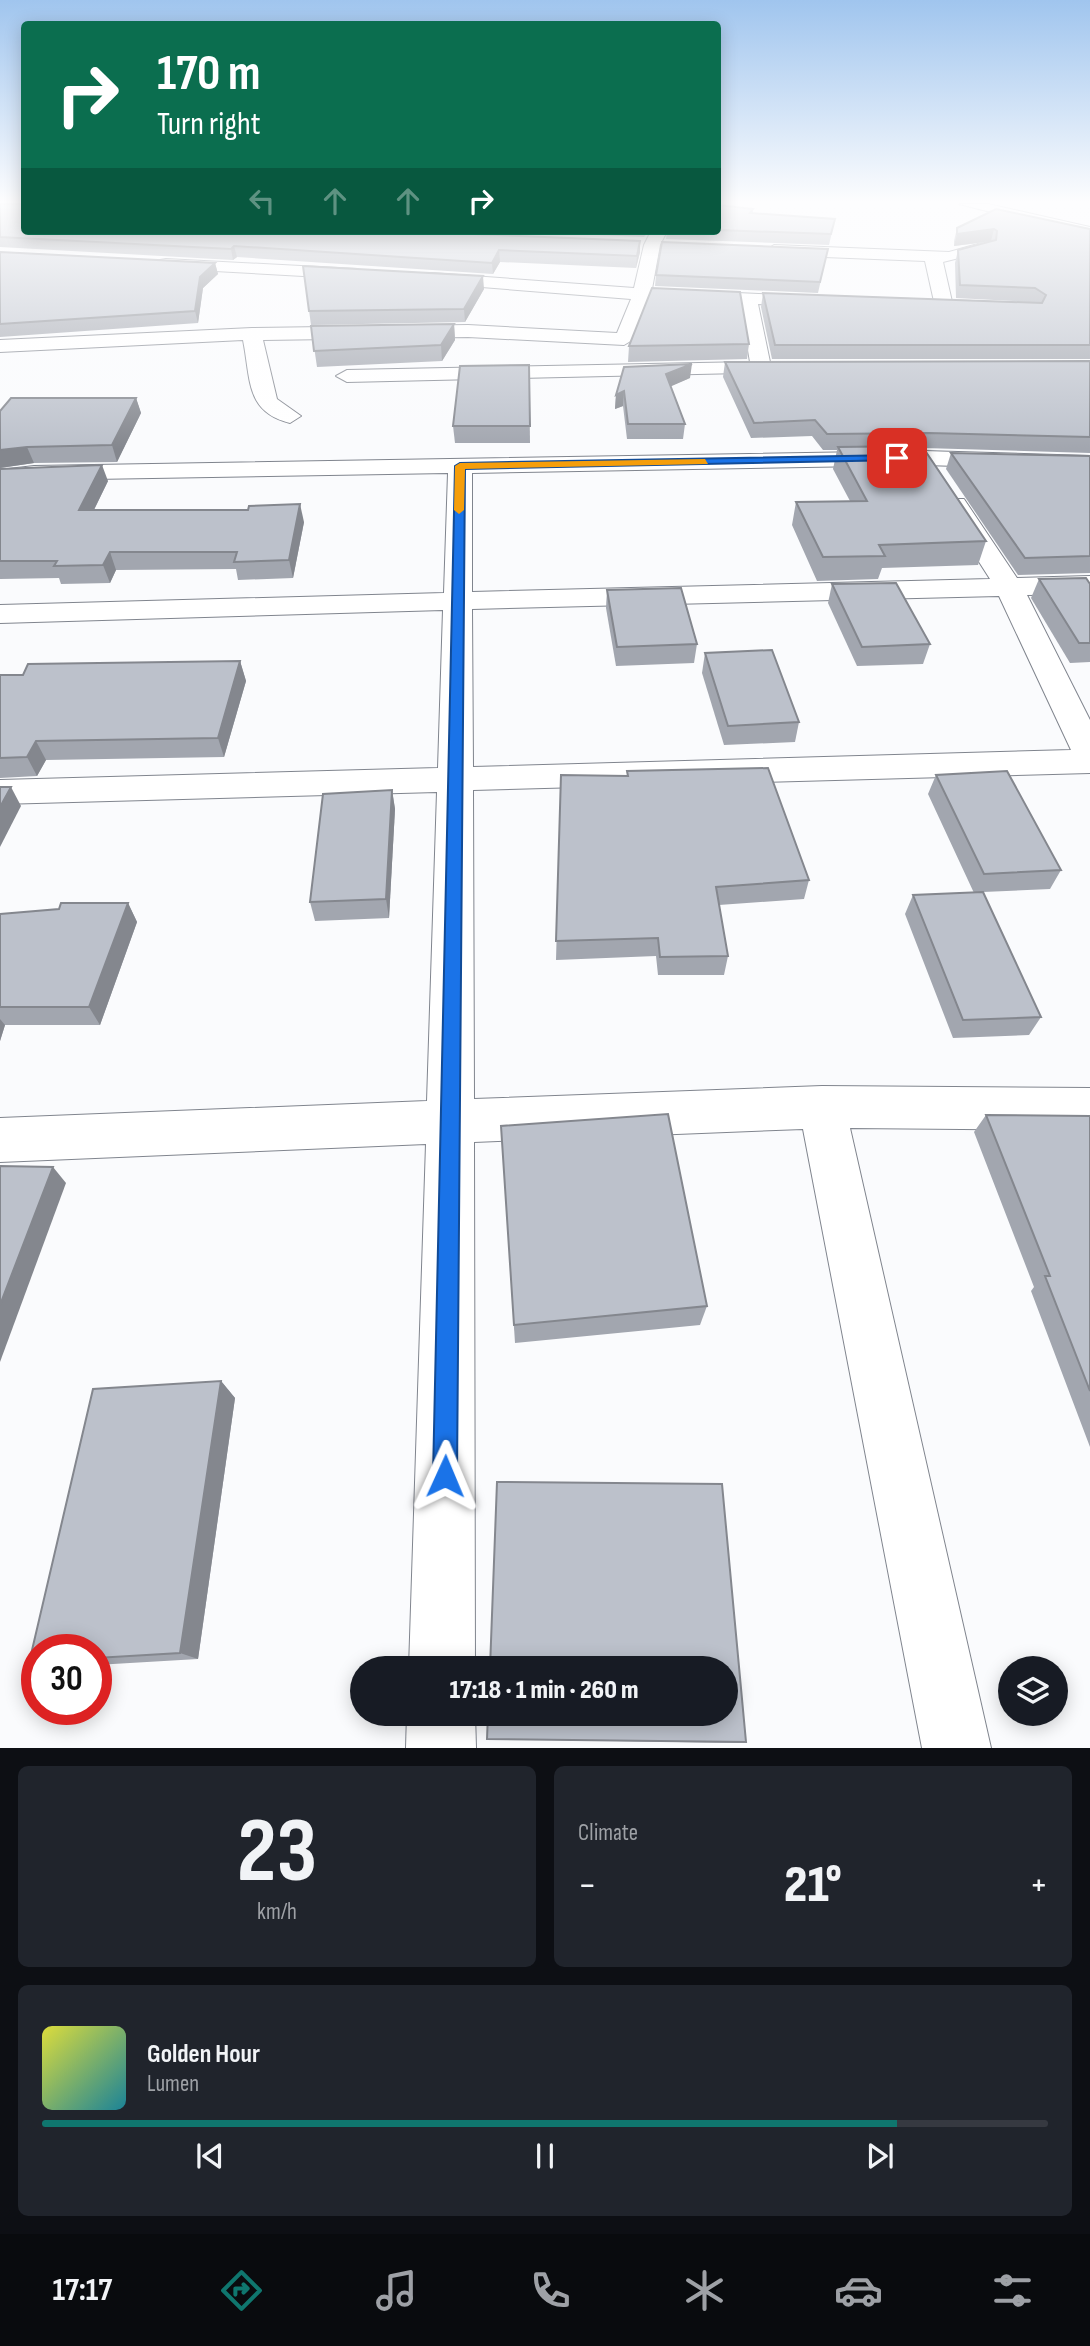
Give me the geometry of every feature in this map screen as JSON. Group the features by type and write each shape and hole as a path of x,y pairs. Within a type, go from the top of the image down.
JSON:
{"main road":[{"path":"516,286 642,295 832,302"},
{"path":"624,371 624,339 644,286"},
{"path":"935,286 937,306 968,307"},
{"path":"748,298 761,368"},
{"path":"0,346 252,334 468,331 624,339"},
{"path":"252,334 266,401 275,411 290,416"},
{"path":"346,376 802,368"},
{"path":"924,458 1009,587 1090,754"},
{"path":"0,477 34,473 924,458 1090,463"},
{"path":"442,1656 460,466"},
{"path":"0,614 1090,585"},
{"path":"0,792 1090,761"},
{"path":"822,1107 957,1748"},
{"path":"0,1140 822,1107 1090,1108"},
{"path":"441,1748 442,1726"}],"building":[{"path":"0,286 199,286 195,311 0,324"},
{"path":"306,286 477,286 464,309 309,311"},
{"path":"974,286 1090,286 1090,345 775,345 763,293 1042,303 1046,295 1035,288"},
{"path":"652,288 740,292 749,344 629,346"},
{"path":"454,324 441,345 314,351 311,326"},
{"path":"1090,361 1090,437 929,433 827,434 815,420 754,423 725,362"},
{"path":"692,364 666,374 685,424 628,424 624,391 616,395 624,367"},
{"path":"529,365 530,426 453,426 460,366"},
{"path":"11,398 136,398 112,445 0,450 0,411"},
{"path":"922,446 986,541 879,545 885,556 823,557 796,502 867,501 838,447"},
{"path":"951,453 1090,456 1090,556 1025,558"},
{"path":"102,465 79,510 248,510 249,506 300,504 289,560 234,562 237,552 110,552 103,565 54,566 57,561 0,561 0,469"},
{"path":"1086,578 1090,584 1090,643 1079,643 1039,579"},
{"path":"896,583 930,644 862,647 832,584"},
{"path":"681,588 697,644 617,647 607,590"},
{"path":"772,650 799,722 728,726 705,653"},
{"path":"240,661 218,738 36,741 27,757 0,758 0,675 23,675 28,664"},
{"path":"768,768 809,880 716,887 728,956 660,957 658,938 556,941 561,775 628,776 627,771"},
{"path":"1007,771 1061,870 984,874 936,775"},
{"path":"0,787 11,787 0,807"},
{"path":"392,790 386,899 310,902 323,794"},
{"path":"983,892 1041,1017 963,1020 913,895"},
{"path":"61,903 128,903 89,1007 0,1007 0,914 59,909"},
{"path":"668,1114 707,1306 514,1325 501,1126"},
{"path":"986,1115 1090,1116 1090,1391 1045,1276 1050,1276"},
{"path":"0,1166 53,1167 0,1305"},
{"path":"221,1381 180,1653 112,1657 112,1634 36,1634 93,1389"},
{"path":"497,1482 722,1484 738,1656 490,1656"},
{"path":"738,1656 746,1742 487,1739 488,1726 738,1726"}],"slow traffic":[{"path":"459,510 460,466 705,462"}],"route":[{"path":"445,1476 460,466 897,458"}]}
